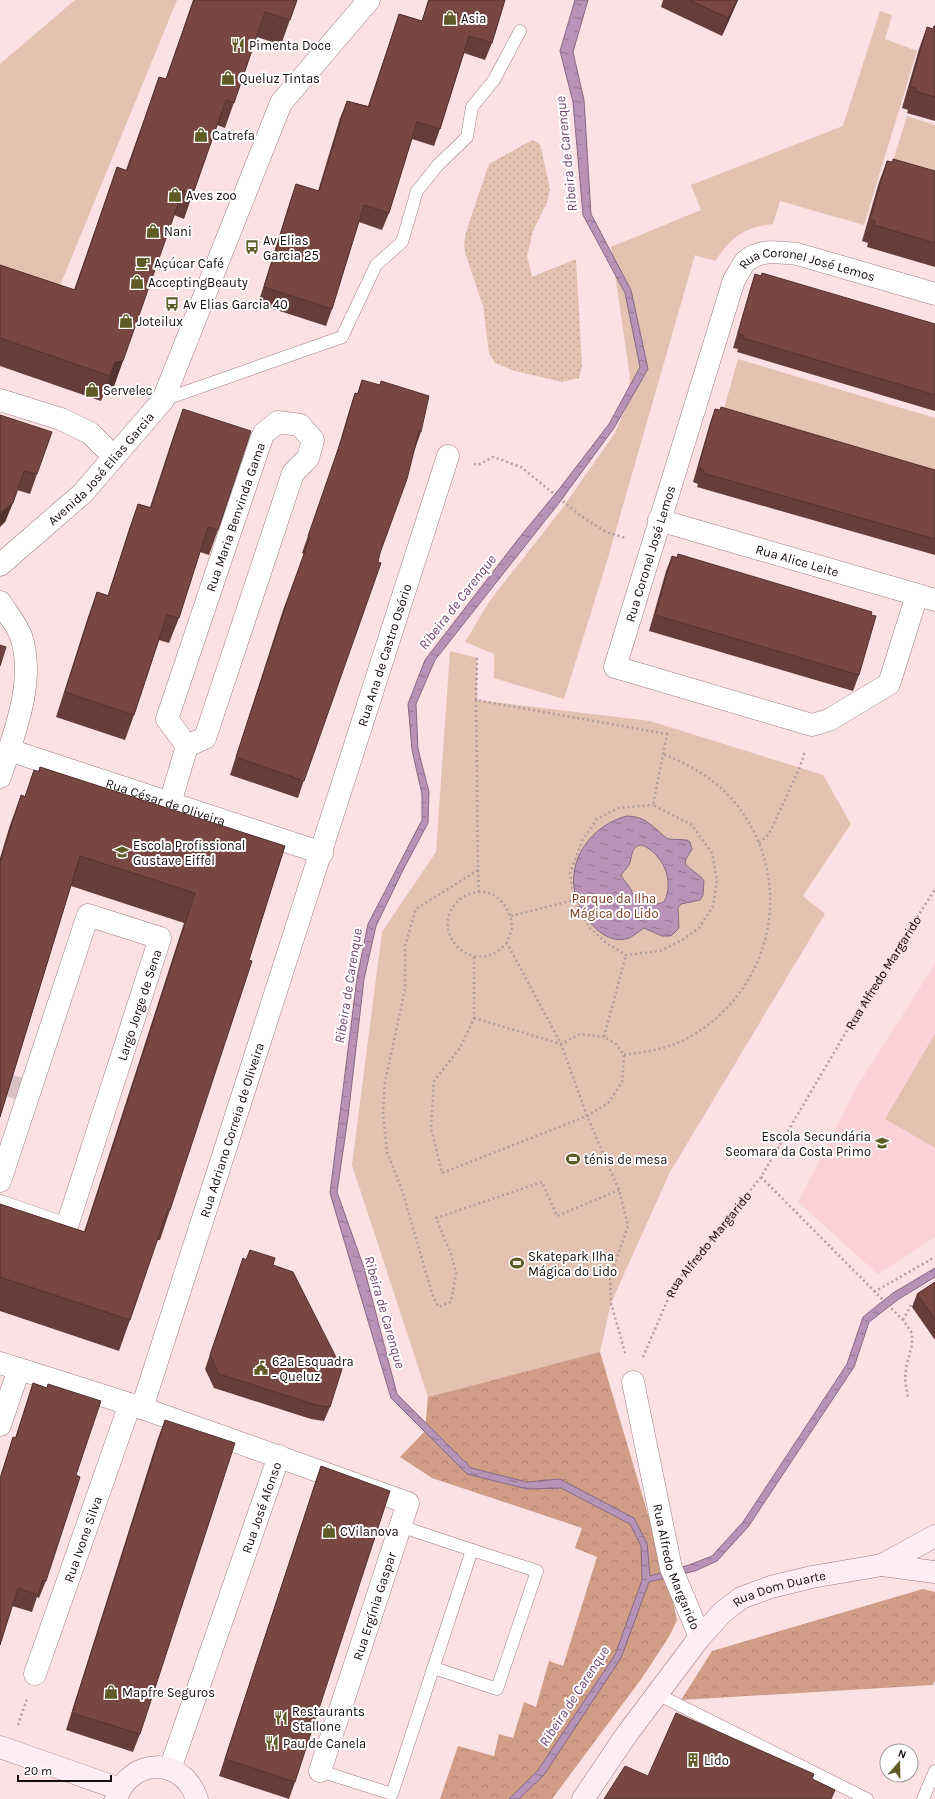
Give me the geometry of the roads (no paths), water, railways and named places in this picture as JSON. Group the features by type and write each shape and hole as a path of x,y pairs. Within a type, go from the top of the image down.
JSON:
{"street":[{"name":"Avenida José Elias Garcia","path":"0,565 83,493 163,400 281,103 369,0"},
{"name":"Rua Coronel José Lemos","path":"926,598 889,684 829,720 812,725 615,667 734,280 746,261 760,254 778,251 797,254 935,294"},
{"path":"0,400 61,420 90,433 114,457"},
{"name":"Rua Maria Benvinda Gama","path":"278,422 300,425 313,440 308,458 293,474 205,738 187,746 167,720 261,440 264,433 278,422"},
{"name":"Rua Ana de Castro Osório","path":"322,853 448,456"},
{"name":"Rua Alice Leite","path":"660,520 926,598"},
{"path":"0,602 21,635 27,667 24,693 9,750 0,777"},
{"path":"170,802 187,746"},
{"name":"Rua César de Oliveira","path":"9,750 322,853"},
{"name":"Rua Adriano Correia de Oliveira","path":"136,1406 322,853"},
{"name":"Largo Jorge de Sena","path":"0,1181 88,915 160,938 66,1229 0,1206"},
{"path":"0,1425 9,1366"},
{"name":"Rua José Afonso","path":"9,1366 136,1406 279,1456 170,1769"},
{"name":"Rua Alfredo Margarido","path":"633,1382 671,1568 700,1637"},
{"name":"Rua Ivone Silva","path":"35,1674 136,1406"},
{"name":"Rua Ergínia Gaspar","path":"279,1456 408,1503 320,1771"},
{"name":"Rua Dom Duarte","path":"583,1799 626,1734 700,1637 723,1612 742,1598 771,1587 812,1577 882,1565 935,1536"},
{"path":"882,1565 935,1572"},
{"path":"5,1748 118,1794 127,1780 146,1768 158,1767 170,1769 179,1773 187,1780 197,1799"}],"lane":[{"path":"163,400 342,337 376,264 402,242 417,191 438,165 467,137 472,107 494,80 520,31"},
{"path":"400,1526 537,1572 498,1689 434,1668"},
{"path":"320,1771 392,1794 472,1550"},
{"path":"657,1694 867,1799"},
{"path":"923,1799 935,1771"}],"water":[{"path":"575,0 588,0 573,52 584,100 591,214 631,290 648,369 614,428 559,503 435,660 416,704 418,749 429,792 428,823 376,926 364,979 348,1117 337,1192 364,1268 397,1394 471,1468 527,1482 560,1479 634,1518 647,1543 650,1576 689,1565 712,1556 743,1522 847,1364 863,1317 893,1293 935,1268 935,1277 899,1299 869,1322 854,1367 748,1527 717,1561 695,1571 649,1582 621,1658 544,1775 519,1799 509,1799 538,1770 615,1655 642,1580 641,1546 630,1524 561,1488 527,1489 467,1474 391,1398 330,1193 357,978 368,924 422,820 422,794 412,750 408,704 425,660 609,424 640,367 625,293 583,215 573,102 560,51"},
{"path":"627,816 640,818 668,839 687,840 690,842 692,849 685,863 704,881 703,895 700,900 681,904 678,908 679,928 671,936 662,936 644,928 629,938 620,940 611,938 603,934 589,921 579,905 574,883 578,857 593,835 615,820","holes":["642,845 649,849 661,861 667,877 668,886 664,902 656,904 648,904 637,900 621,875 629,865 632,852 635,847"]}],"tunnel":[{"path":"0,1082 29,1092"}],"place":[{"name":"Asia","path":"450,18"},
{"name":"Pimenta Doce","path":"238,45"},
{"name":"Queluz Tintas","path":"228,78"},
{"name":"Catrefa","path":"201,135"},
{"name":"Aves zoo","path":"175,195"},
{"name":"Nani","path":"153,231"},
{"name":"Av Elias Garcia 25","path":"252,247"},
{"name":"Açúcar Café","path":"143,263"},
{"name":"AcceptingBeauty","path":"137,282"},
{"name":"Av Elias Garcia 40","path":"172,304"},
{"name":"Joteilux","path":"126,321"},
{"name":"Servelec","path":"92,390"},
{"name":"Escola Profissional Gustave Eiffel","path":"122,852"},
{"name":"Escola Secundária Seomara da Costa Primo","path":"882,1143"},
{"name":"ténis de mesa","path":"573,1159"},
{"name":"Skatepark Ilha Mágica do Lido","path":"517,1263"},
{"name":"62ª Esquadra - Queluz","path":"261,1368"},
{"name":"CVilanova","path":"329,1531"},
{"name":"Mapfre Seguros","path":"111,1692"},
{"name":"Restaurants Stallone","path":"281,1718"},
{"name":"Pau de Canela","path":"272,1743"},
{"name":"Lido","path":"693,1760"}],"water label":[{"name":"Ribeira de Carenque","path":"566,154"},
{"name":"Ribeira de Carenque","path":"457,602"},
{"name":"Ribeira de Carenque","path":"348,986"},
{"name":"Ribeira de Carenque","path":"385,1312"},
{"name":"Ribeira de Carenque","path":"574,1696"}],"park label":[{"name":"Parque da Ilha Mágica do Lido","path":"614,906"}]}
